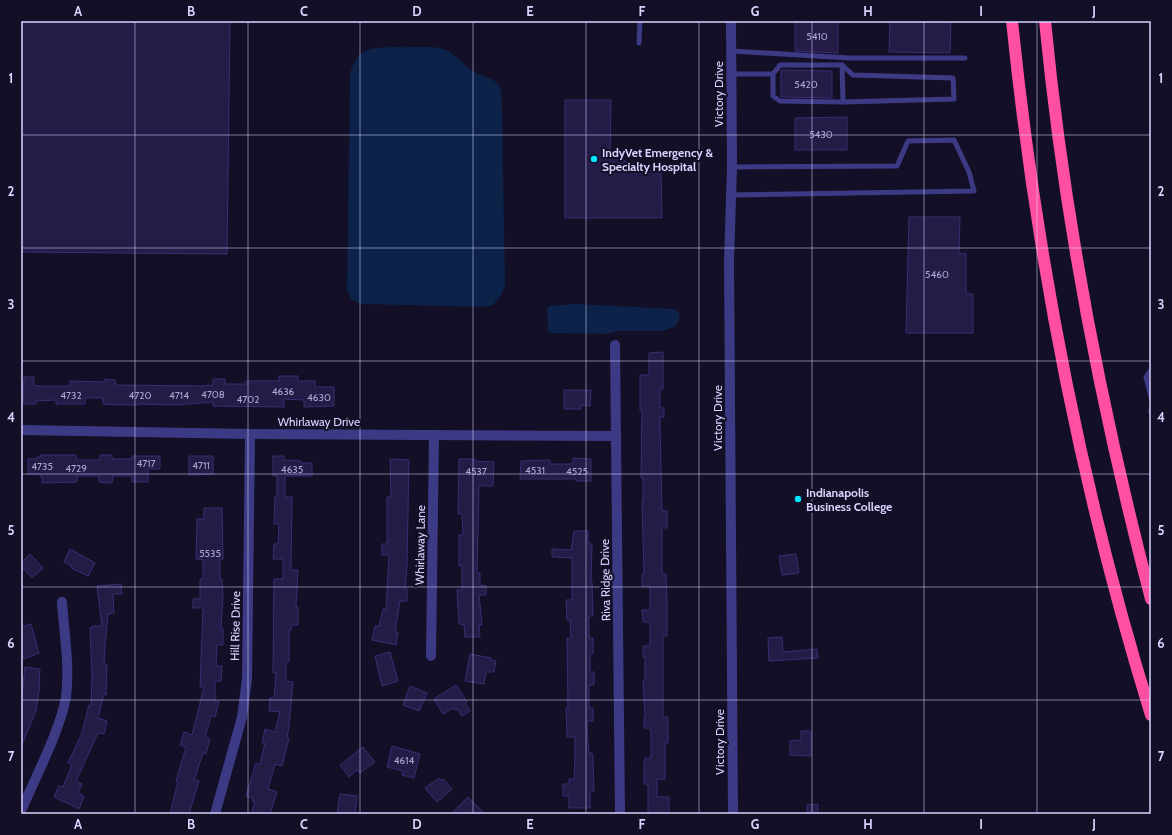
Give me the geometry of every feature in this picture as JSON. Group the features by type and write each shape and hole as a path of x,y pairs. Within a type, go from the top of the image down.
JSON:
{"highway":[{"path":"1007,21 1017,76"},
{"path":"1012,21 1017,76 1030,175 1057,337 1076,428 1109,567 1151,715"},
{"path":"1046,21 1054,109 1065,192 1089,331 1122,487 1151,599"},
{"path":"1051,21 1054,109"}],"street":[{"name":"Victory Drive","path":"731,21 732,167 730,195 733,814"},
{"name":"Riva Ridge Drive","path":"615,345 620,814"},
{"name":"Whirlaway Drive","path":"21,430 250,434 616,436"},
{"name":"Hill Rise Drive","path":"215,814 242,718 247,679 250,434"},
{"name":"Whirlaway Lane","path":"431,656 434,435"},
{"path":"21,811 59,722 66,697 67,674 62,602"}],"lane":[{"path":"639,43 640,21"},
{"path":"731,51 849,58 965,58"},
{"path":"780,65 842,65 853,75 953,78 954,99 843,102 780,101 773,96 773,74 780,65"},
{"path":"842,65 843,102"},
{"path":"731,74 773,74"},
{"path":"730,195 974,191 969,172 954,140 908,141 897,166 732,167"},
{"path":"1151,370 1146,377 1151,397"}],"water":[{"path":"426,47 444,49 472,70 498,84 502,102 505,285 501,295 493,305 485,307 361,304 351,299 347,290 350,74 353,65 365,51 377,48"},
{"path":"576,304 674,309 678,312 680,317 676,326 663,331 619,331 606,334 548,332 547,309 549,306"}],"building":[{"path":"21,21 230,21 227,254 21,252"},
{"path":"795,21 838,21 838,53 795,51"},
{"path":"890,21 951,21 950,53 889,52"},
{"path":"781,70 832,71 832,98 781,97"},
{"name":"IndyVet Emergency & Specialty Hospital","path":"565,100 611,100 610,154 618,154 628,164 628,170 661,170 662,218 565,218"},
{"path":"847,117 847,150 795,150 795,118"},
{"path":"909,217 960,217 959,253 966,254 966,294 973,294 973,333 906,333"},
{"path":"663,352 663,389 660,389 660,408 664,408 664,417 660,417 660,424 662,511 667,511 667,528 662,528 662,574 666,574 667,636 663,636 663,717 668,717 668,743 665,743 665,779 657,779 657,797 669,797 669,814 648,814 648,784 644,784 644,766 645,758 651,758 651,732 650,728 644,728 645,717 643,680 645,680 645,657 643,657 643,646 650,646 650,622 643,622 642,610 650,610 650,586 642,586 642,574 644,574 642,502 643,478 641,478 642,410 640,410 640,375 649,375 649,353"},
{"path":"279,376 298,376 298,381 315,381 315,387 334,387 334,406 304,407 304,400 284,399 284,407 213,406 213,402 176,405 103,404 103,398 85,398 85,404 56,404 56,400 36,401 36,404 23,404 24,377 34,377 34,385 37,386 70,386 70,381 105,382 105,379 115,380 116,385 201,386 213,385 213,379 225,379 225,384 246,384 246,381 279,381"},
{"path":"564,390 591,390 590,406 581,405 581,409 564,409"},
{"path":"41,455 76,455 77,460 100,460 100,455 112,455 112,459 132,459 132,456 160,456 160,469 148,469 148,482 132,482 132,476 113,476 112,483 99,482 99,476 77,476 77,482 42,483 42,476 40,476 40,474 28,474 28,459 37,459 37,457 41,457"},
{"path":"189,456 213,456 213,474 189,475"},
{"path":"273,456 284,456 284,460 312,463 312,476 285,476 285,497 292,497 291,570 298,570 296,607 298,607 298,625 291,625 291,630 289,630 289,662 286,662 286,681 293,682 287,738 289,738 282,766 275,764 268,789 277,792 270,814 251,814 255,802 252,801 253,798 246,796 256,763 260,764 265,743 262,743 265,729 275,732 280,712 269,711 270,698 274,698 276,673 273,673 274,579 283,579 283,559 273,559 274,544 278,544 279,524 274,524 275,496 277,496 277,476 273,476"},
{"path":"573,458 591,459 591,481 576,481 576,479 520,479 521,461 550,460 550,464 573,464"},
{"path":"390,459 409,460 407,566 405,589 407,589 407,601 400,601 395,632 398,632 396,645 372,640 375,626 379,626 383,609 386,609 389,555 382,555 382,544 387,544 387,497 391,497"},
{"path":"459,459 475,459 475,461 494,462 493,486 479,486 477,573 480,573 480,585 486,586 486,595 479,595 482,625 479,625 480,637 465,637 464,625 459,624 457,590 462,590 462,566 459,566 459,535 463,535 462,514 458,514"},
{"path":"204,508 222,508 223,559 220,559 220,579 222,579 223,593 221,629 223,629 223,645 217,645 216,666 222,666 221,681 215,681 215,701 219,702 215,717 211,716 205,737 210,739 206,754 203,753 194,780 199,781 189,814 170,814 178,781 176,781 186,747 180,745 184,732 192,735 204,687 200,687 203,608 193,608 193,599 200,599 200,579 203,579 203,560 196,559 197,519 204,519"},
{"path":"574,531 588,531 589,544 592,544 591,582 593,616 589,616 589,638 593,638 593,654 590,654 590,672 594,672 594,685 589,685 589,708 593,708 593,721 587,721 589,753 592,753 593,757 594,791 590,792 590,808 569,808 569,796 563,796 563,784 569,784 569,779 574,779 575,758 575,737 567,737 566,708 568,708 567,638 571,638 570,620 567,620 566,600 572,600 572,558 552,557 552,549 571,550"},
{"path":"70,549 95,563 88,576 71,568 72,566 64,562"},
{"path":"30,554 43,568 32,578 21,566 21,563"},
{"path":"796,554 799,573 782,575 779,556"},
{"path":"121,584 122,594 113,594 114,613 108,614 104,664 107,664 106,695 104,694 98,718 107,721 104,734 98,733 76,781 82,784 78,793 84,796 79,809 54,797 59,786 63,787 72,765 68,763 82,733 89,705 91,706 92,676 90,628 92,628 92,626 102,626 97,586"},
{"path":"31,624 39,653 24,659 21,650 21,627"},
{"path":"782,637 783,652 817,649 818,658 769,661 768,638"},
{"path":"390,652 398,681 382,686 375,656"},
{"path":"470,654 491,658 490,660 496,661 494,672 486,672 484,684 465,681"},
{"path":"25,667 40,669 40,684 36,711 21,747 21,707"},
{"path":"456,685 467,702 465,703 470,711 462,716 457,709 455,710 453,708 443,714 434,699"},
{"path":"410,686 427,693 419,711 403,705"},
{"path":"801,731 811,731 811,756 790,755 790,741 801,740"},
{"path":"392,746 420,754 414,778 402,775 403,771 387,767"},
{"path":"363,747 375,762 360,773 357,770 349,777 340,765"},
{"path":"439,778 442,781 443,779 452,789 437,802 425,788"},
{"path":"340,794 357,796 355,814 337,814"},
{"path":"468,797 485,814 451,814"},
{"path":"818,804 818,814 807,814 807,805"}],"place":[{"name":"IndyVet Emergency & Specialty Hospital","path":"594,159"},
{"name":"Indianapolis Business College","path":"798,499"}]}
